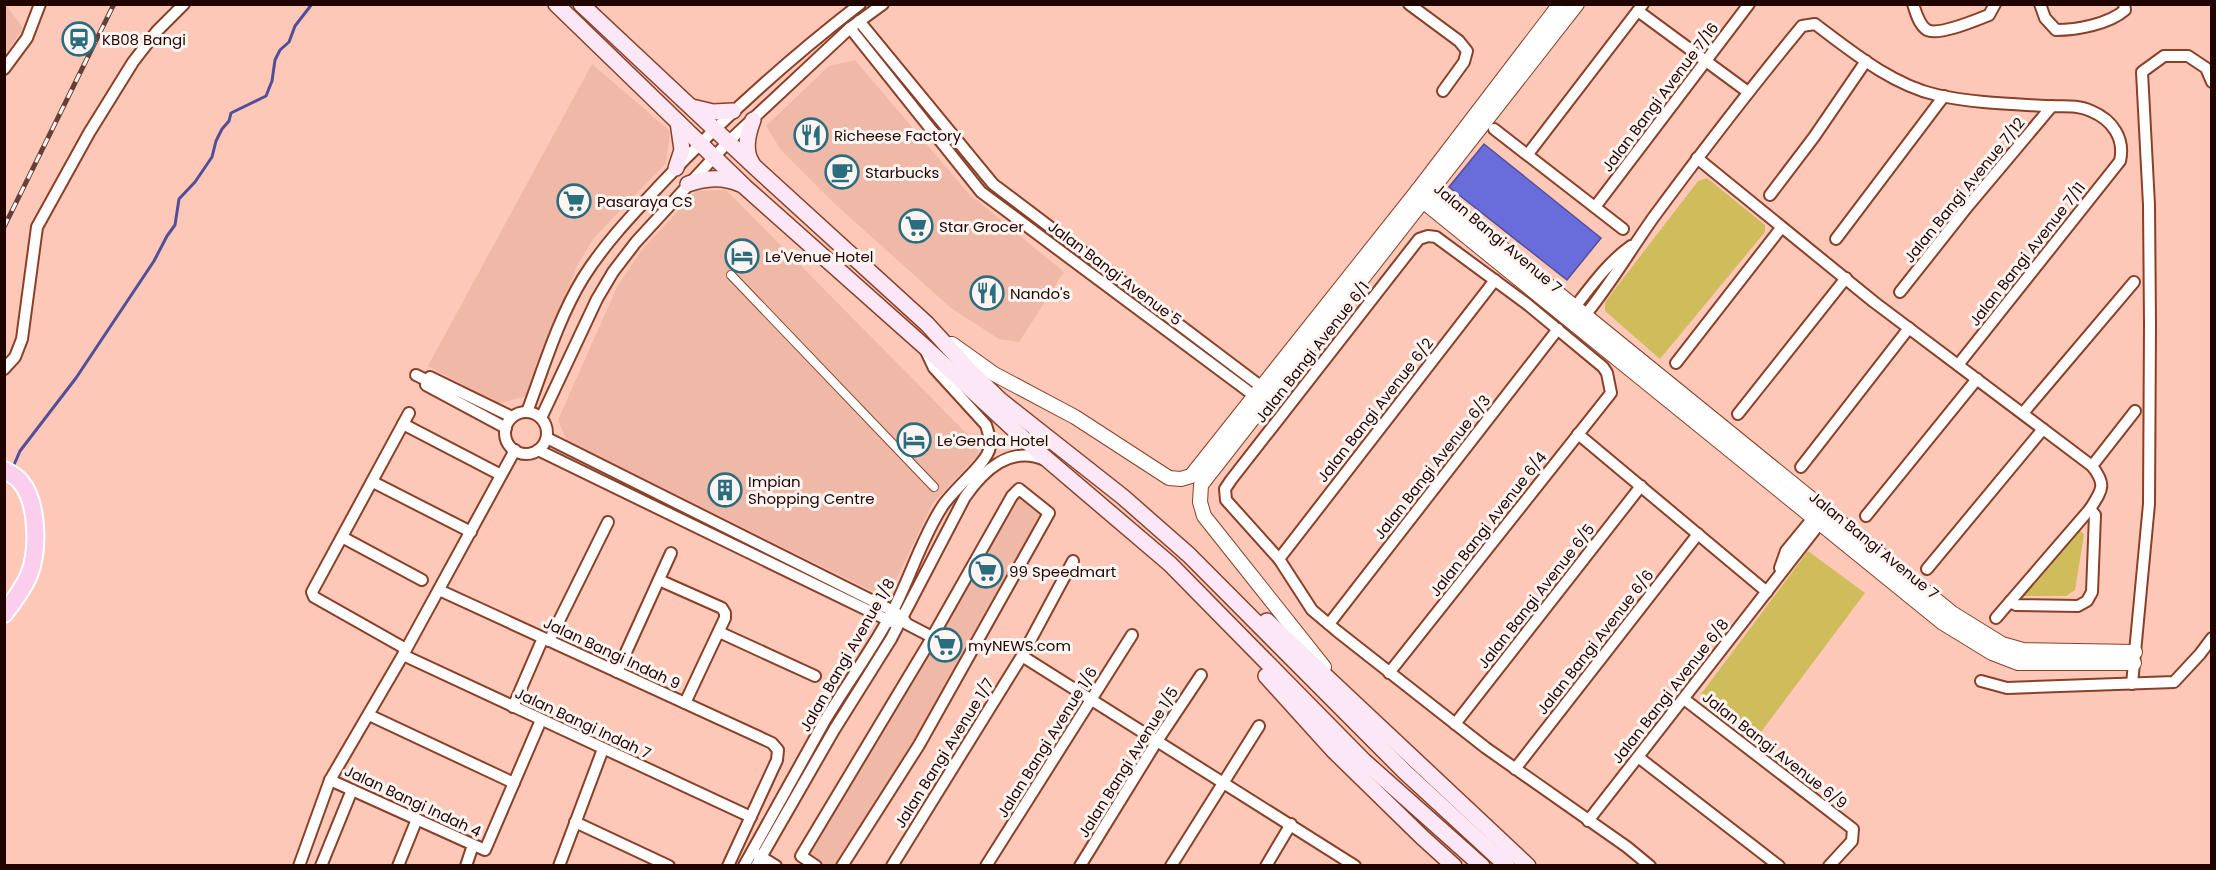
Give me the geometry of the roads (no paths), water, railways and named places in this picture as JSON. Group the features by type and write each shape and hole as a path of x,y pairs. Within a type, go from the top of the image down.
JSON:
{"main road":[{"path":"556,4 745,187 925,346 1053,465 1170,564 1364,761 1482,866"},
{"path":"581,4 927,324 1000,400 1123,497 1280,632 1528,866"},
{"path":"687,104 713,112 733,111"},
{"path":"753,120 749,130 747,149 749,159 757,169"},
{"path":"676,168 682,150 678,122"},
{"path":"688,184 710,178 722,179 745,187"},
{"path":"4,614 21,591 33,561 35,536 33,511 28,493 11,474"},
{"path":"1189,555 1405,772 1507,866"},
{"path":"1170,564 1312,728 1390,807 1454,866"}],"street":[{"path":"4,69 22,47 34,24 40,4"},
{"path":"4,369 15,357 22,339 37,227 89,133 133,62 157,31 184,4"},
{"path":"853,23 860,4"},
{"path":"527,412 559,327 583,279 618,229 714,128 860,4"},
{"path":"1409,4 1460,41 1467,51 1464,62 1443,92"},
{"path":"1425,194 1560,4"},
{"path":"927,324 974,362 1074,417 1169,477 1181,479 1191,476 1263,395 1577,4"},
{"name":"Jalan Bangi Avenue 7/16","path":"1595,207 1749,4"},
{"path":"1913,4 1918,21 1927,30 1938,32 1989,15 1995,4"},
{"path":"2040,4 2045,18 2056,30 2068,30 2116,18 2125,10 2124,4"},
{"path":"541,418 597,299 613,272 636,242 728,142 834,44 853,23 878,8"},
{"path":"870,34 878,8"},
{"path":"1528,154 1640,8 1748,92"},
{"path":"831,27 853,23"},
{"name":"Jalan Bangi Avenue 5","path":"853,23 870,34 993,184 1263,395"},
{"name":"Jalan Bangi Avenue 5","path":"853,23 863,45 981,192 1263,395"},
{"name":"Jalan Bangi Avenue 6/3","path":"1329,624 1572,319 1599,276 1634,245 1697,158 1802,26 1815,24 1866,61"},
{"path":"834,44 852,42 863,45"},
{"path":"2132,684 2149,504 2149,205 2142,72 2164,56 2188,56 2206,68 2211,82"},
{"path":"1770,195 1866,61 1907,85 1944,96 2052,106"},
{"path":"1836,239 1944,96"},
{"name":"Jalan Bangi Avenue 7/11","path":"1958,365 2120,161 2122,150 2120,135 2105,119 2078,106 2052,106"},
{"name":"Jalan Bangi Avenue 7/12","path":"1900,292 2052,106"},
{"path":"1494,129 1623,229"},
{"path":"1697,158 1846,279 2092,466 2101,477 2102,489 2090,509 1996,618"},
{"name":"Jalan Bangi Avenue 7","path":"1425,194 1572,319 1909,586 1943,623 1992,654 2018,663 2135,658"},
{"path":"1676,363 1781,228"},
{"name":"Jalan Bangi Avenue 6/1","path":"1279,559 1226,500 1226,489 1231,480 1419,239 1428,236 1436,237 1496,280"},
{"path":"731,275 934,487"},
{"path":"1738,414 1846,279"},
{"path":"1496,280 1572,319"},
{"name":"Jalan Bangi Avenue 6/2","path":"1279,559 1496,280"},
{"path":"2023,413 2134,282"},
{"name":"Jalan Bangi Avenue 6/4","path":"1389,673 1611,393 1607,373 1572,319"},
{"path":"1801,467 1909,328"},
{"name":"Jalan Bangi Avenue 1/8","path":"897,620 937,515 957,487 980,465 990,446 990,435 986,425 934,368 925,346"},
{"path":"416,375 428,381"},
{"path":"506,428 426,385 430,377 513,417"},
{"path":"1866,516 1977,379"},
{"path":"1263,395 1201,485 1199,494 1201,508 1210,524 1295,632 1349,696"},
{"path":"2092,466 2135,411"},
{"path":"409,412 342,537 422,580"},
{"path":"527,412 541,418 548,430 547,438 538,450 526,454 515,450 507,441 506,428 513,417 527,412"},
{"path":"403,424 501,476"},
{"path":"1927,569 1980,508 2043,429"},
{"path":"1578,434 1767,592"},
{"path":"547,438 897,620"},
{"path":"299,866 330,780 405,652 515,450"},
{"path":"538,450 932,637"},
{"name":"Jalan Bangi Avenue 1/8","path":"744,866 756,858 897,620 950,522 977,481 1001,460 1014,456 1035,456 1053,465"},
{"path":"373,482 471,532"},
{"name":"Jalan Bangi Avenue 6/5","path":"1455,724 1641,486"},
{"path":"816,866 801,856 932,637 1012,496 1019,489 1049,513 919,745 842,866"},
{"path":"2010,602 2016,605 2078,606 2087,601 2092,592 2095,515 2090,509"},
{"name":"Jalan Bangi Avenue 6/8","path":"1588,821 1767,592 1821,515"},
{"path":"513,707 608,522"},
{"name":"Jalan Bangi Avenue 6/6","path":"1515,769 1698,534"},
{"name":"Jalan Bangi Indah 7","path":"342,537 312,592 314,597 405,652 513,707 751,817"},
{"path":"617,672 671,553"},
{"path":"1279,559 1312,610 1455,724 1588,821 1628,847 1650,866"},
{"name":"Jalan Bangi Avenue 1/7","path":"892,866 1022,656 1073,561"},
{"path":"659,580 722,608 725,613 719,632 685,703"},
{"name":"Jalan Bangi Indah 9","path":"439,590 772,743 778,750 777,760 751,817"},
{"path":"719,632 815,676"},
{"name":"Jalan Bangi Avenue 1/6","path":"986,866 1132,635"},
{"path":"1981,681 2007,688 2174,681 2200,654 2211,638"},
{"path":"1022,656 1355,866"},
{"name":"Jalan Bangi Avenue 1/5","path":"1080,866 1201,675"},
{"name":"Jalan Bangi Avenue 6/9","path":"1684,699 1853,830 1852,841 1829,866"},
{"path":"369,715 514,783 541,720"},
{"path":"1172,866 1259,726"},
{"path":"559,866 603,749"},
{"path":"1638,757 1779,866"},
{"name":"Jalan Bangi Indah 4","path":"330,780 485,850 514,783"},
{"path":"321,866 352,790"},
{"path":"728,866 751,817"},
{"path":"398,866 417,819"},
{"path":"575,822 669,866"},
{"path":"1266,866 1291,824"},
{"path":"466,866 473,845"},
{"path":"756,858 776,866"}],"waterway":[{"path":"13,467 20,451 76,378 154,261 175,225 179,199 195,182 212,157 216,141 229,121 231,113 266,96 272,81 275,60 280,50 289,42 295,26 312,4"}],"railway":[{"path":"4,227 114,4"}],"place":[{"name":"KB08 Bangi","path":"79,39"},
{"name":"Richeese Factory","path":"811,135"},
{"name":"Starbucks","path":"842,172"},
{"name":"Pasaraya CS","path":"574,201"},
{"name":"Star Grocer","path":"916,226"},
{"name":"Le'Venue Hotel","path":"742,256"},
{"name":"Nando's","path":"987,293"},
{"name":"Le'Genda Hotel","path":"914,440"},
{"name":"Impian Shopping Centre","path":"725,490"},
{"name":"99 Speedmart","path":"986,571"},
{"name":"myNEWS.com","path":"945,645"}]}
